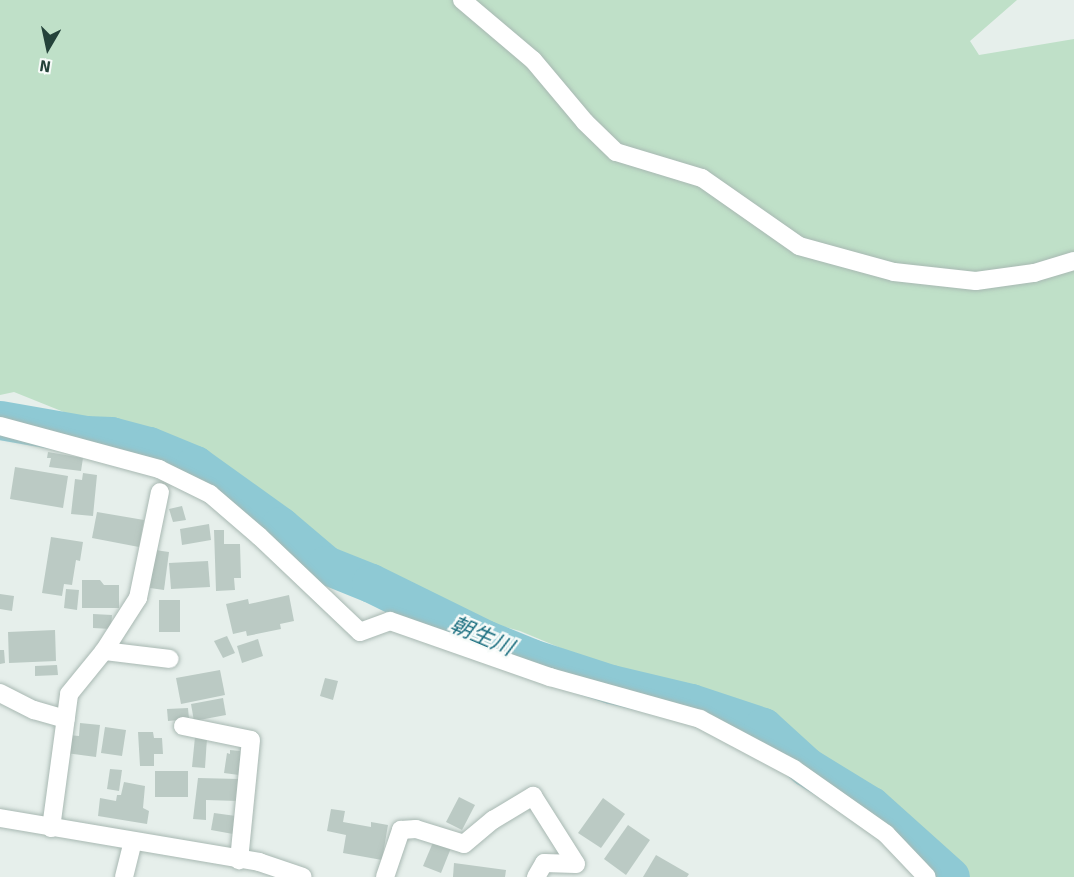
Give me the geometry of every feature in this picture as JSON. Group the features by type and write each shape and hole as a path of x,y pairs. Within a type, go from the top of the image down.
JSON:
{"street":[{"path":"462,0 533,60 585,122 616,152 702,178 799,246 894,272 975,280 1034,273 1074,261"},
{"path":"0,426 159,469 210,494 259,536 360,632 390,621 550,677 700,719 795,769 886,834 927,877"},
{"path":"51,828 69,694 104,651 138,598 160,492"},
{"path":"104,651 170,659"},
{"path":"0,693 34,710 66,719"},
{"path":"183,726 251,740 239,860"},
{"path":"385,877 401,830 416,830 464,844 493,820 533,796 576,864 544,863 536,877"},
{"path":"0,818 239,860 265,871 303,877"},
{"path":"124,877 133,842"}],"green space":[{"path":"0,0 1017,0 970,41 979,55 1074,39 1074,877 960,877 928,857 871,806 721,715 520,631 368,591 243,484 14,392 0,395"}],"building":[{"path":"48,452 83,458 81,471 49,467 51,458 47,458"},
{"path":"15,467 68,476 63,508 10,499"},
{"path":"83,473 97,475 93,516 71,514 75,479 82,480"},
{"path":"182,506 186,520 173,522 169,509"},
{"path":"97,512 144,520 139,547 92,538"},
{"path":"209,524 211,540 182,545 180,529"},
{"path":"214,530 224,530 224,544 240,544 241,578 234,578 235,590 216,591"},
{"path":"51,537 83,542 80,561 76,560 72,585 64,584 62,596 42,593"},
{"path":"155,550 169,552 164,590 150,588"},
{"path":"208,561 210,587 171,589 169,563"},
{"path":"82,580 100,580 104,585 119,585 119,608 82,608"},
{"path":"66,589 79,590 77,610 64,608"},
{"path":"0,594 14,596 12,611 0,609"},
{"path":"289,595 294,621 280,624 281,629 247,636 246,631 233,634 226,604 248,599 249,604"},
{"path":"159,600 180,600 180,632 159,632"},
{"path":"93,614 112,615 111,629 93,628"},
{"path":"55,630 56,661 9,663 8,632"},
{"path":"227,636 235,653 223,658 214,641"},
{"path":"258,639 263,656 242,663 237,646"},
{"path":"0,650 4,650 5,663 0,664"},
{"path":"57,665 58,675 35,676 35,666"},
{"path":"220,670 225,695 181,704 176,678"},
{"path":"325,678 338,681 333,700 320,696"},
{"path":"223,698 226,715 194,721 191,704"},
{"path":"188,708 189,719 168,721 167,709"},
{"path":"80,723 100,725 96,757 66,753 68,735 79,736"},
{"path":"105,727 126,730 122,756 101,753"},
{"path":"138,732 153,732 154,738 162,738 163,754 154,754 154,766 140,766"},
{"path":"195,737 207,738 205,768 192,767"},
{"path":"230,750 240,751 242,755 239,775 224,773 227,753 230,754"},
{"path":"110,769 122,770 119,791 107,789"},
{"path":"155,771 188,771 188,797 155,797"},
{"path":"198,778 239,779 238,801 206,800 206,820 193,819"},
{"path":"124,782 145,786 143,808 149,811 147,824 98,816 100,798 116,801 117,795 121,795"},
{"path":"459,797 475,805 462,830 446,822"},
{"path":"603,798 625,814 601,848 578,833"},
{"path":"331,809 345,811 343,822 371,827 371,822 388,825 382,860 343,853 346,835 327,831"},
{"path":"214,813 236,816 233,834 211,830"},
{"path":"628,825 650,840 626,875 604,859"},
{"path":"434,840 451,848 441,873 423,866"},
{"path":"656,855 689,874 687,877 643,877"},
{"path":"454,863 506,870 505,877 453,877"}],"waterway":[{"name":"朝生川","path":"0,420 86,435 111,436 149,446 195,465 280,526 326,565 371,583 487,640 531,658 611,684 691,703 763,727 807,767 871,806 950,877"}]}
